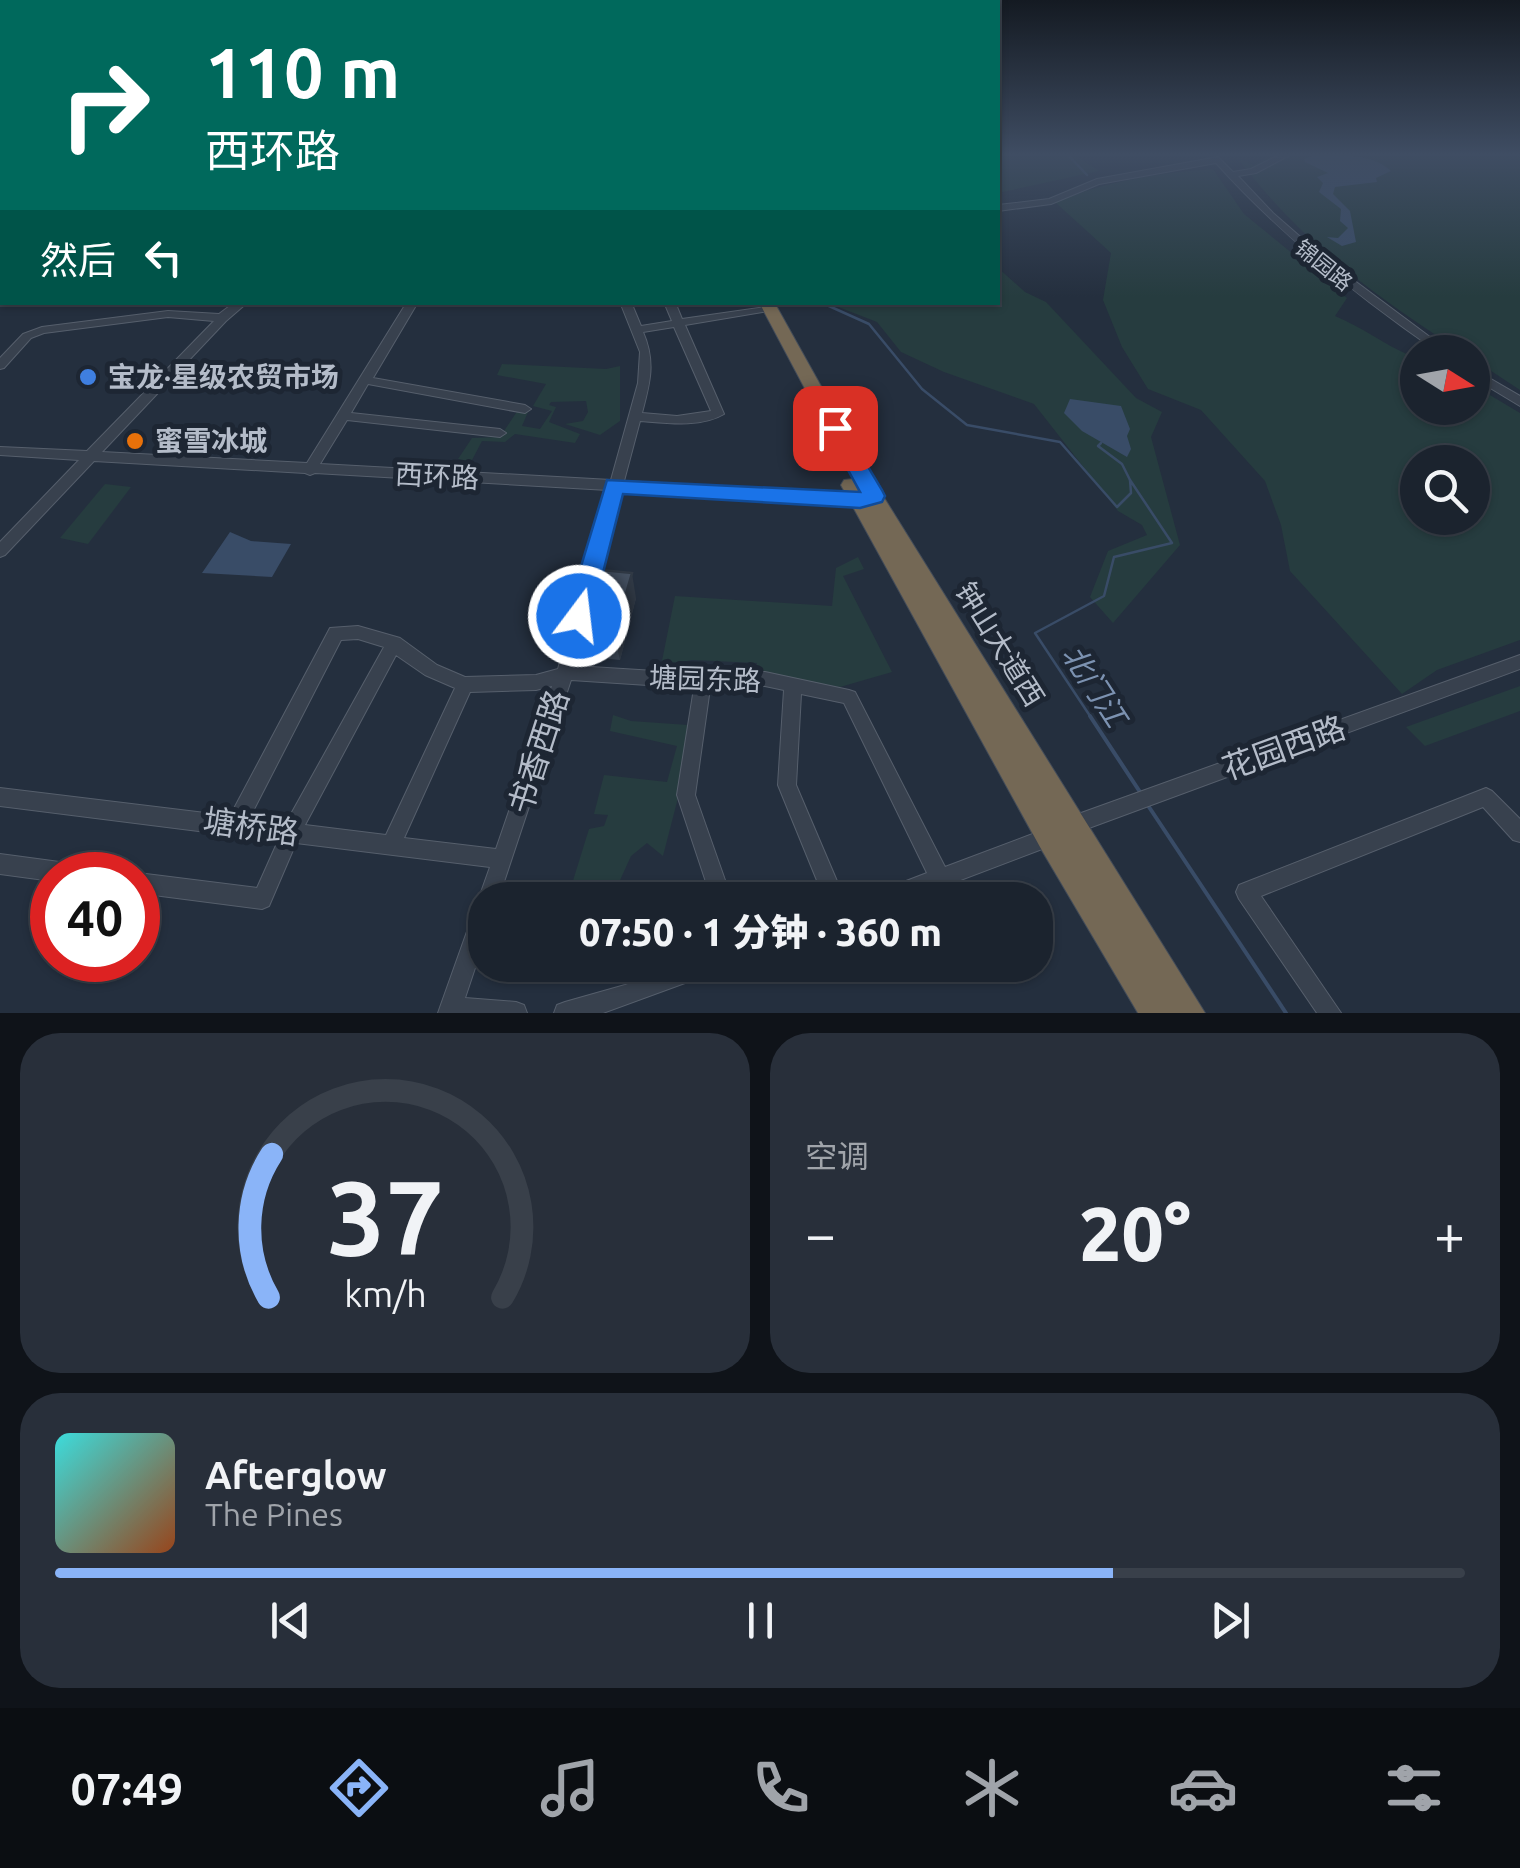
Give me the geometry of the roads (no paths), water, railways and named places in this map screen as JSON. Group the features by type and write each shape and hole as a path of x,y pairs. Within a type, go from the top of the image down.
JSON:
{"highway":[{"name":"钟山大道西","path":"762,306 1050,837 1156,1013"},
{"name":"钟山大道西","path":"867,498 1075,824 1189,1013"}],"street":[{"name":"锦园路","path":"1000,208 1041,202"},
{"name":"锦园路","path":"1257,202 1290,237 1364,297 1420,335"},
{"path":"168,305 172,306 168,314"},
{"path":"0,551 239,305"},
{"path":"310,470 411,305"},
{"name":"书香西路","path":"494,882 565,673 644,383 646,352 625,305"},
{"path":"634,417 677,420 718,414 670,305"},
{"path":"636,330 762,306"},
{"path":"0,365 27,336 42,330 168,314 223,318"},
{"path":"365,380 525,409"},
{"path":"1490,383 1520,402"},
{"path":"343,416 500,434"},
{"name":"西环路","path":"0,451 867,498"},
{"name":"塘园东路","path":"236,824 336,633 364,630 394,642 426,667 465,684 545,684 565,673 704,681 765,678 849,697 940,878"},
{"path":"160,886 262,899 291,833 394,642"},
{"name":"花园西路","path":"929,882 1144,798 1520,662"},
{"path":"704,681 686,795 716,882"},
{"path":"390,846 465,684"},
{"path":"793,685 787,785 828,882"},
{"name":"塘桥路","path":"0,796 502,859"},
{"path":"1330,1013 1246,892 1486,798 1520,833"},
{"path":"0,864 30,868"},
{"path":"468,958 450,1010 516,1013"},
{"path":"565,1013 657,982"}],"water":[{"path":"1332,202 1341,202 1350,211 1356,242 1342,246 1327,237 1338,238 1348,228 1340,221 1341,209"},
{"path":"1070,399 1121,406 1130,429 1127,436 1131,449 1127,457 1082,431 1064,413"},
{"path":"230,532 251,541 291,544 272,577 202,573"}],"waterway":[{"name":"北门江","path":"827,305 869,324 922,389 967,425 1060,442 1117,507 1131,493 1130,480"},
{"path":"1101,443 1098,446 1122,464 1130,480"},
{"name":"北门江","path":"1092,719 1035,633 1104,596 1114,557 1172,543 1130,480"},
{"name":"北门江","path":"1090,716 1140,792"},
{"name":"北门江","path":"1149,807 1286,1013"}],"place":[{"name":"宝龙·星级农贸市场","path":"88,377"},
{"name":"蜜雪冰城","path":"135,441"}]}
